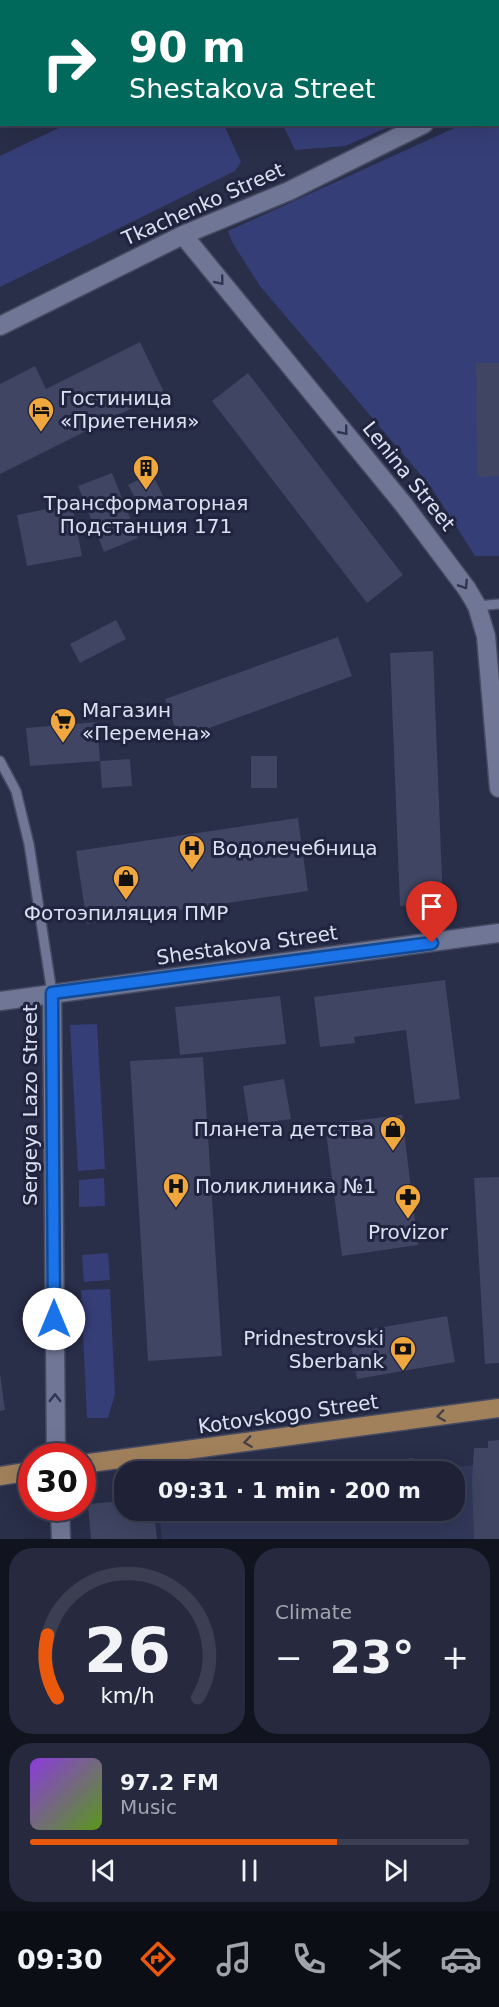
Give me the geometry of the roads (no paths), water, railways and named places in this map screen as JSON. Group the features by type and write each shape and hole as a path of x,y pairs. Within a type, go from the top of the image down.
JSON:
{"main road":[{"name":"Kotovskogo Street","path":"96,1462 499,1408"},
{"path":"0,1476 18,1474"}],"street":[{"name":"Tkachenko Street","path":"0,326 183,235 288,191 420,126"},
{"name":"Lenina Street","path":"183,235 404,505 452,567 477,606 486,636 499,788"},
{"name":"Shestakova Street","path":"0,1001 499,933"},
{"name":"Sergeya Lazo Street","path":"52,993 56,1443"},
{"path":"60,1521 61,1539"}],"lane":[{"path":"477,606 499,604"},
{"name":"Sergeya Lazo Street","path":"0,761 16,791 29,844 52,993"}],"place":[{"name":"Гостиница «Приетения»","path":"41,433"},
{"name":"Трансформаторная Подстанция 171","path":"146,491"},
{"name":"Магазин «Перемена»","path":"63,744"},
{"name":"Водолечебница","path":"192,871"},
{"name":"Фотоэпиляция ПМР","path":"126,901"},
{"name":"Планета детства","path":"393,1152"},
{"name":"Поликлиника №1","path":"176,1209"},
{"name":"Provizor","path":"408,1220"},
{"name":"Pridnestrovski Sberbank","path":"403,1372"}]}
